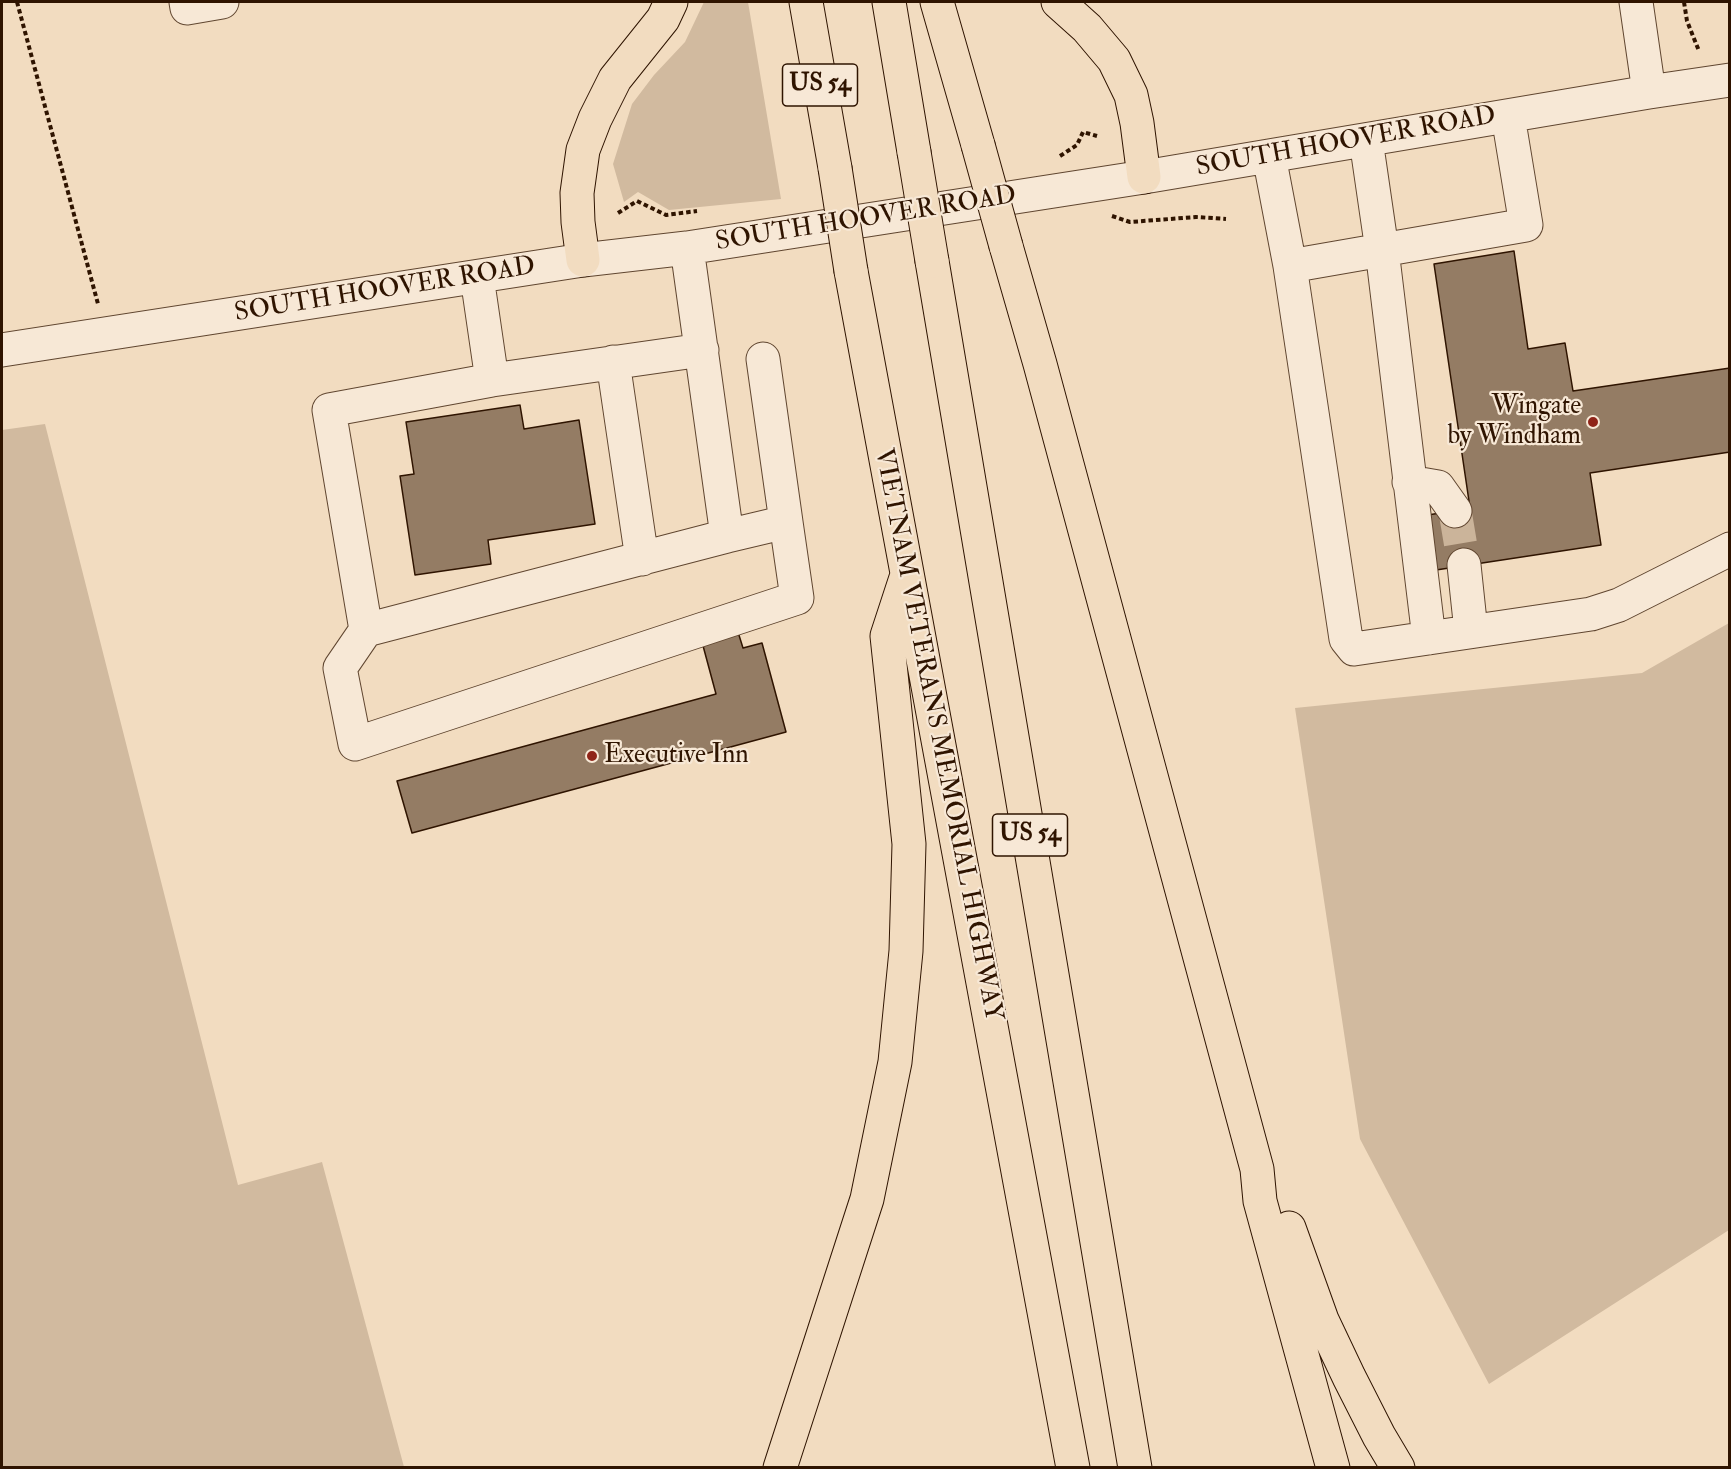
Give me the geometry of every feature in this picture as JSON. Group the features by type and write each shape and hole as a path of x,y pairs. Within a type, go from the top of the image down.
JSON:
{"main road":[{"path":"583,260 577,192 583,150 615,79 663,20 671,2"},
{"name":"VIETNAM VETERANS MEMORIAL HIGHWAY","path":"806,2 851,271 1073,1467"},
{"name":"US 54","path":"889,2 1136,1467"},
{"path":"937,2 1047,387 1263,1188 1334,1467"},
{"path":"1058,2 1087,28 1114,60 1131,95 1144,177"},
{"path":"780,1467 867,1199 896,1062 906,951 909,844 887,636 907,576"},
{"path":"1263,1188 1282,1209 1326,1329 1378,1436 1398,1467"}],"street":[{"path":"186,2 187,8 222,2"},
{"path":"1636,2 1649,92"},
{"name":"SOUTH HOOVER ROAD","path":"2,350 583,260 687,248 1144,177 1730,80"},
{"path":"1290,266 1526,225 1508,116"},
{"path":"1366,140 1382,250 1429,638"},
{"path":"1269,156 1290,266 1346,639 1354,649 1591,614 1619,605 1730,549"},
{"path":"687,248 727,536"},
{"path":"477,277 492,380"},
{"path":"366,630 329,410 492,380 702,350"},
{"path":"763,359 797,598 355,744 340,668 366,630 786,522"},
{"path":"613,362 642,559"},
{"path":"1409,482 1438,487 1455,511"},
{"path":"1464,565 1471,631"}],"path":[{"path":"17,2 106,334"},
{"path":"1684,2 1687,21 1701,55"}],"shaded area":[{"path":"704,2 748,2 781,199 669,210 638,192 624,202 613,164 632,104 654,75 685,42"},
{"path":"45,424 238,1185 322,1162 404,1467 2,1467 2,430"},
{"path":"1729,623 1729,1230 1489,1384 1360,1139 1295,708 1642,673"}],"building":[{"name":"Wingate by Windham","path":"1514,251 1528,349 1565,343 1573,391 1730,368 1730,452 1590,473 1601,545 1436,570 1428,515 1470,508 1434,264"},
{"path":"520,405 524,429 579,420 595,524 488,540 491,564 415,575 400,476 414,474 406,422"},
{"name":"Executive Inn","path":"738,632 743,648 762,643 786,732 412,833 397,781 716,694 702,642"}],"tunnel":[{"path":"1455,511 1464,565"}],"place":[{"name":"Wingate by Windham","path":"1593,422"},
{"name":"Executive Inn","path":"592,756"}]}
